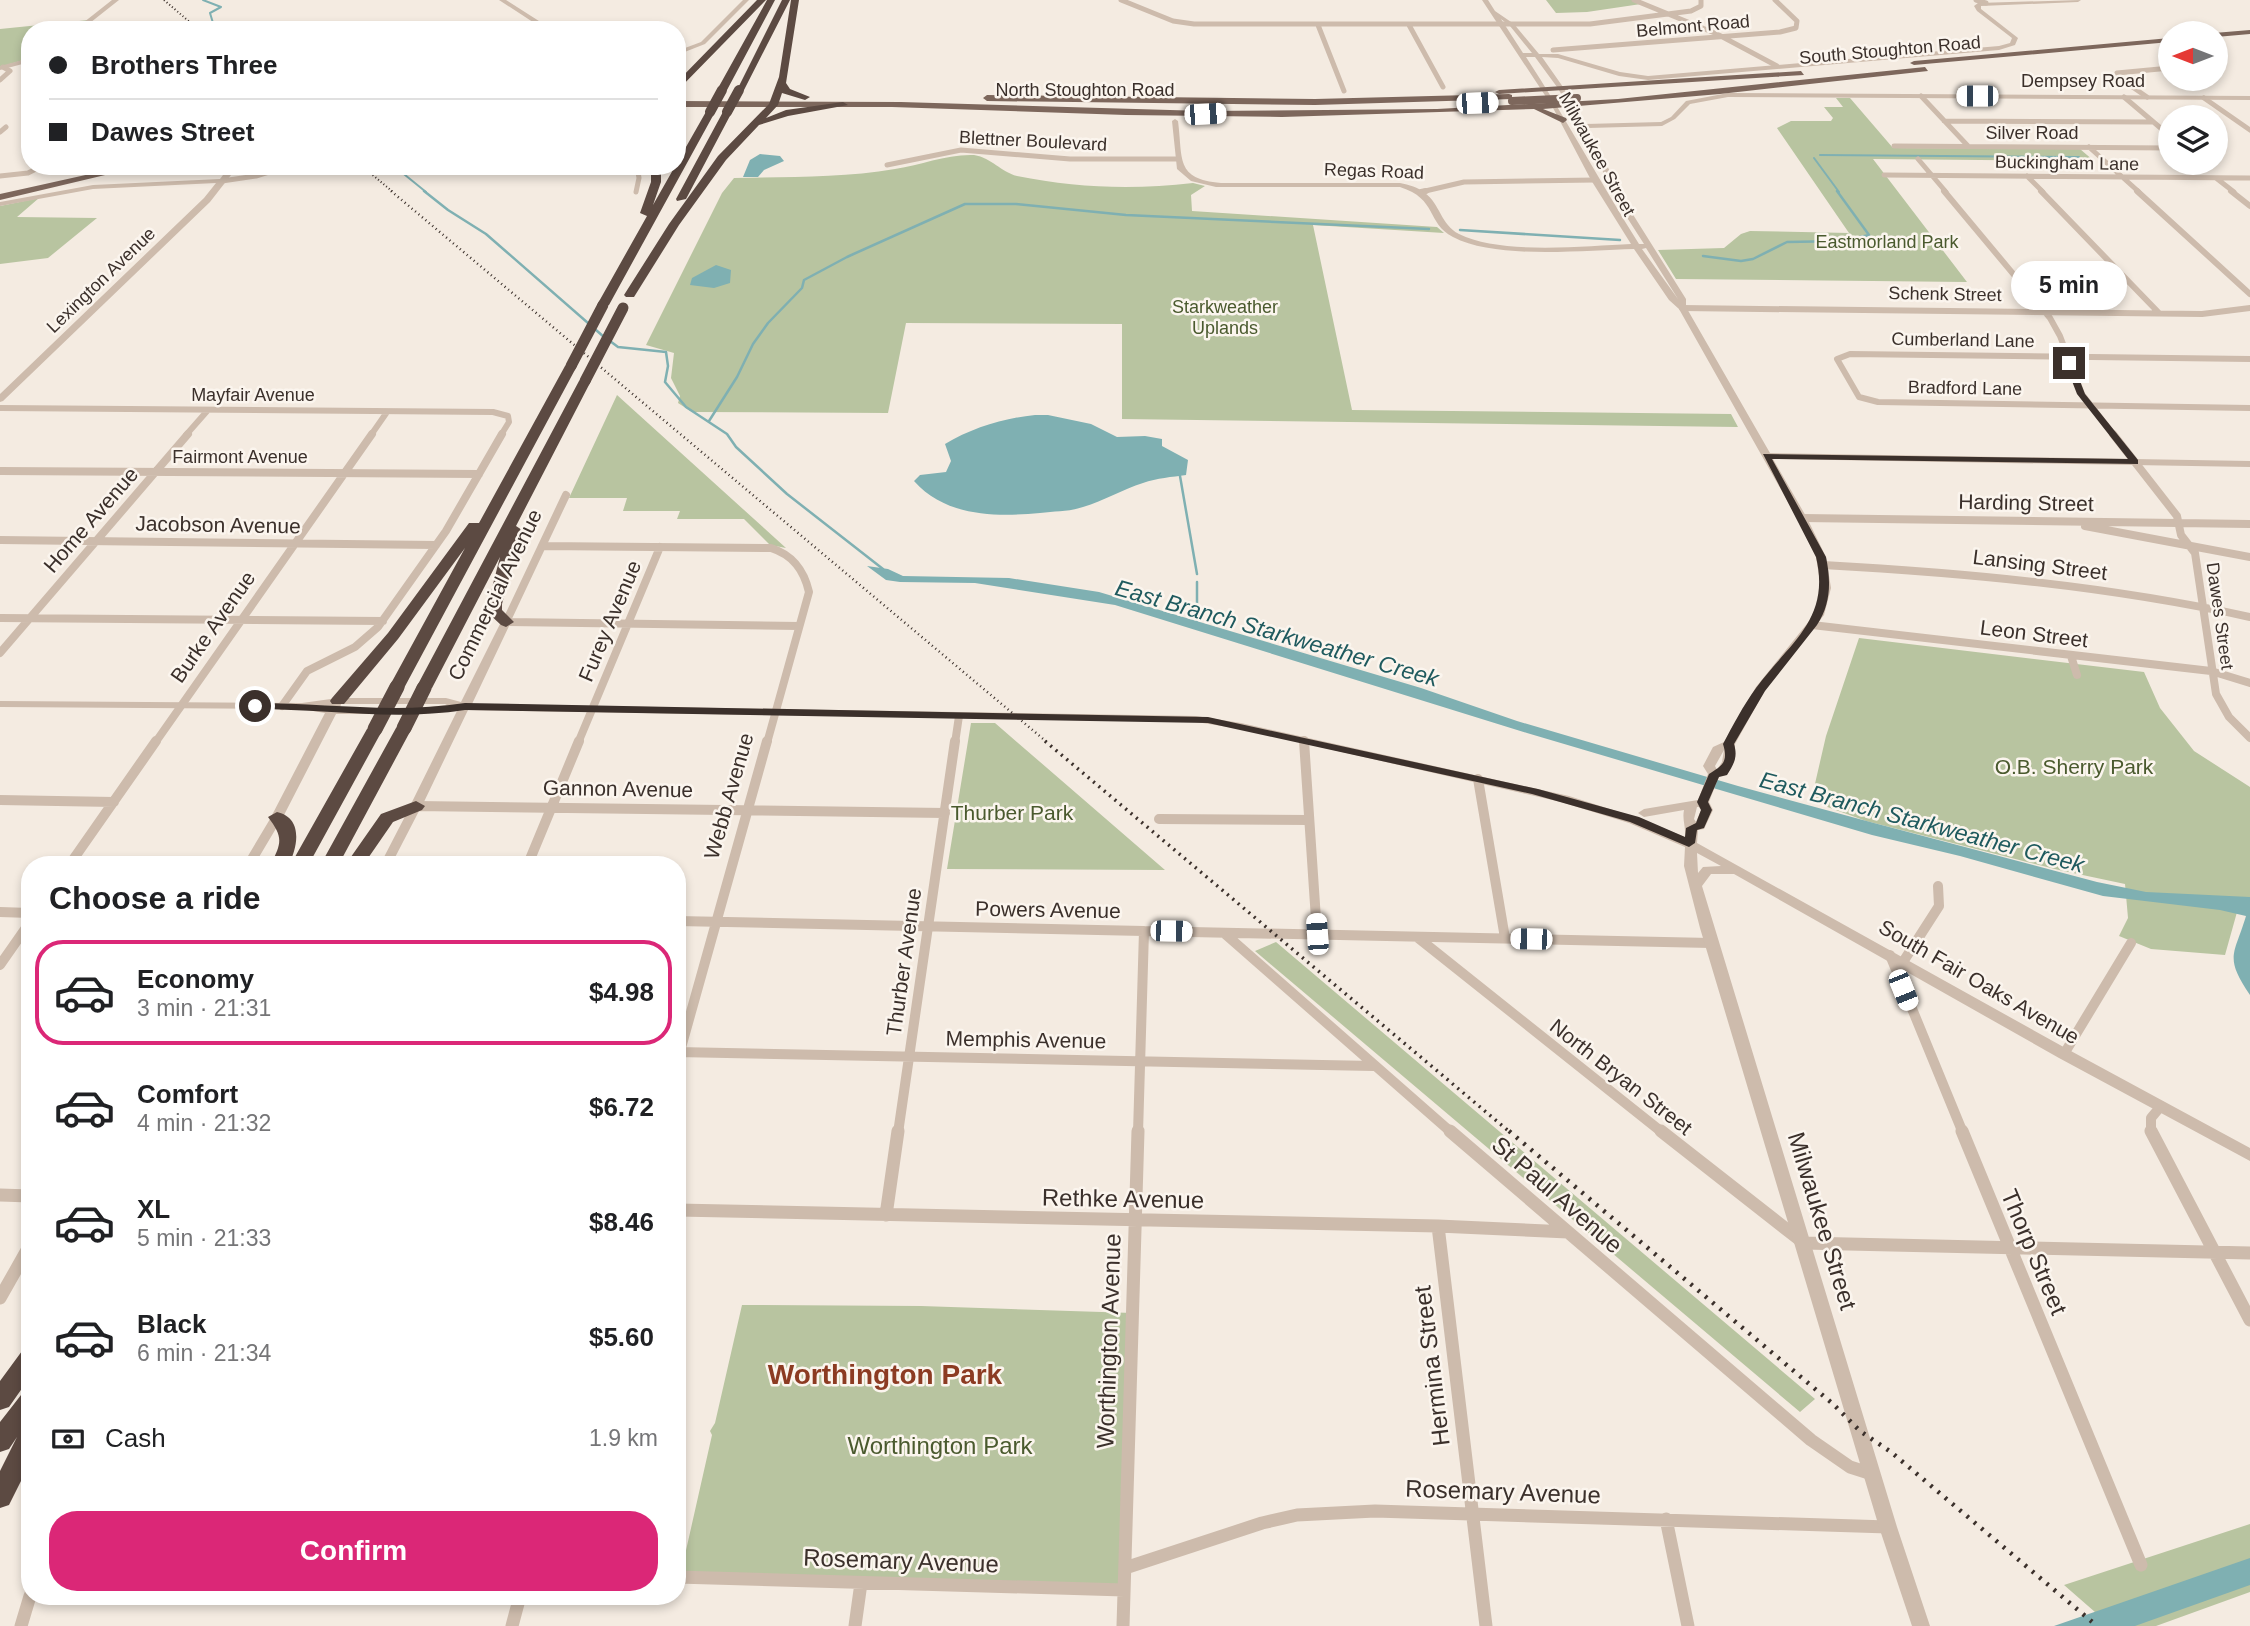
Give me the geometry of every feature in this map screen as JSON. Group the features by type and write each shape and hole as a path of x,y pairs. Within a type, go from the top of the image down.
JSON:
{"highway":[{"path":"686,79 762,0"},
{"path":"686,156 771,0"},
{"path":"334,856 786,0"},
{"path":"630,295 674,224 734,144 775,101 782,84 795,0"},
{"path":"686,72 709,54"},
{"path":"782,84 786,91 805,97"},
{"path":"734,144 774,116 796,110 843,105"},
{"path":"624,268 627,250 651,201 655,175"},
{"path":"304,856 675,175"},
{"path":"335,706 393,636 519,463"},
{"path":"506,622 494,611 494,604 527,491"},
{"path":"361,856 387,818 416,806"},
{"path":"277,817 286,825 290,835 284,856"},
{"path":"0,1401 21,1371"},
{"path":"0,1441 21,1414"},
{"path":"0,1497 21,1455"}],"main road":[{"path":"2228,34 2250,32"},
{"path":"2228,41 2250,38"},
{"name":"South Stoughton Road","path":"1615,93 2158,41"},
{"name":"South Stoughton Road","path":"1615,93 1925,69 2158,47"},
{"path":"2043,51 2053,57"},
{"path":"1134,113 1361,113 1511,102 1555,106 1574,98 1925,69"},
{"path":"1087,99 1344,97 1492,92 1543,89 1558,84 1586,85 1811,73"},
{"path":"1492,92 1520,93 1534,99 1531,104 1511,102"},
{"name":"North Stoughton Road","path":"686,96 843,105 1306,107 1511,102 1615,93"},
{"name":"North Stoughton Road","path":"686,104 775,101 805,97 1511,102"},
{"path":"1511,102 1544,111 1563,120"},
{"path":"892,105 1159,114 1175,121 1186,115 1219,113"},
{"path":"0,190 67,175"},
{"path":"73,182 95,175"},
{"path":"0,197 103,175"}],"street":[{"path":"89,21 116,0"},
{"path":"686,50 704,43 746,0"},
{"path":"1121,0 1174,21 1194,24 1500,26 1607,23 1670,15 1698,8 1702,4 1700,0"},
{"name":"Milwaukee Street","path":"1485,0 1555,106 1595,180 1636,246 1672,298 1682,307 1802,518 1823,565 1824,596 1819,615 1760,690 1728,744 1732,754 1730,760 1723,772 1714,774 1701,799 1707,810 1700,826 1690,836 1689,858 1711,943 1888,1527 1921,1626"},
{"path":"1634,0 1724,37 1777,66"},
{"path":"1648,0 1736,36 1760,56"},
{"name":"Belmont Road","path":"1553,50 1780,32 1797,26 1797,21 1775,0"},
{"path":"1976,0 1986,3"},
{"path":"1522,57 1574,61 1619,75 1646,78 1999,48 2015,42 2012,35 1977,6 1986,3 2078,0"},
{"path":"499,3 523,21"},
{"path":"499,3 533,21"},
{"name":"Milwaukee Street","path":"1494,12 1512,25 1558,84 1574,98 1609,179 1682,299 1682,307"},
{"path":"1318,25 1344,91"},
{"path":"1409,25 1443,87"},
{"path":"2,68 21,63"},
{"path":"0,80 10,71 2,68"},
{"path":"2147,97 2118,77 2117,73 2158,69"},
{"name":"Dempsey Road","path":"1584,126 1662,124 1673,118 1688,102 1712,97 1874,95 2250,98"},
{"path":"1921,96 1968,146"},
{"path":"2124,97 2158,126"},
{"path":"2204,98 2250,131"},
{"path":"1175,121 1179,159"},
{"path":"1944,121 2153,122"},
{"path":"0,132 6,127"},
{"path":"1575,142 1591,159 1599,176 1609,179"},
{"name":"Silver Road","path":"1894,146 2158,148"},
{"path":"2089,147 2250,294"},
{"name":"Blettner Boulevard","path":"887,165 961,150 1069,159 1179,159"},
{"name":"Regas Road","path":"1179,159 1183,173 1194,180 1221,185 1387,184 1421,192 1468,182 1595,180"},
{"name":"Dawes Street","path":"1918,159 2045,312 2063,339 2072,376 2090,406 2177,516 2181,535 2195,552 2216,694 2224,710 2250,738"},
{"path":"0,176 21,174"},
{"path":"192,182 206,175"},
{"path":"222,181 227,175"},
{"path":"0,204 93,187 222,181 259,175"},
{"path":"636,193 638,175"},
{"name":"Buckingham Lane","path":"1884,175 2250,178"},
{"path":"2027,176 2159,313"},
{"path":"2216,178 2250,206"},
{"path":"1595,180 1605,184 1625,208"},
{"name":"Lexington Avenue","path":"0,399 207,200 222,181"},
{"path":"1421,192 1431,199 1447,230 1455,236 1478,243 1509,247 1650,246"},
{"name":"Schenk Street","path":"1682,307 2202,314 2250,308"},
{"name":"Cumberland Lane","path":"1843,355 2250,359"},
{"name":"Bradford Lane","path":"1843,355 1837,359 1859,397 1871,401 2250,408"},
{"name":"Mayfair Avenue","path":"0,408 506,414 509,422 479,474"},
{"name":"Home Avenue","path":"0,653 208,410"},
{"name":"Burke Avenue","path":"76,856 387,412"},
{"path":"1766,456 2250,464"},
{"name":"Fairmont Avenue","path":"0,471 479,474"},
{"path":"282,706 302,674 355,647 383,621 436,545 479,474"},
{"name":"Commercial Avenue","path":"390,856 566,495"},
{"name":"Harding Street","path":"1802,518 2250,524"},
{"path":"2057,521 2250,557"},
{"name":"Jacobson Avenue","path":"0,540 436,545"},
{"path":"542,546 660,547"},
{"name":"Webb Avenue","path":"660,547 764,547 782,551 800,567 807,578 809,592 686,1026"},
{"name":"Furey Avenue","path":"531,856 660,547"},
{"name":"Lansing Street","path":"1823,565 2030,580 2203,606 2250,617"},
{"path":"0,618 383,621"},
{"path":"506,622 799,626"},
{"name":"Leon Street","path":"1812,625 2211,671 2250,683"},
{"path":"2071,656 2077,675"},
{"path":"0,704 335,706 442,710 465,707 1196,719 1478,779 1558,798 1690,836"},
{"path":"254,856 335,706"},
{"name":"Thurber Avenue","path":"886,1215 959,716"},
{"path":"1304,741 1317,934"},
{"path":"1478,779 1505,938"},
{"path":"1558,798 1609,804 1644,813 1690,836"},
{"path":"1644,813 1701,799"},
{"path":"0,800 114,802"},
{"name":"Gannon Avenue","path":"416,806 945,813"},
{"path":"1159,819 1309,821"},
{"name":"South Fair Oaks Avenue","path":"1690,836 1740,872 2064,1055 2250,1155"},
{"path":"1695,886 1707,870 1740,872"},
{"path":"1903,962 1939,906 1938,886"},
{"path":"0,912 21,913"},
{"name":"Powers Avenue","path":"686,921 1711,943"},
{"name":"Worthington Avenue","path":"1123,1626 1144,931"},
{"name":"St Paul Avenue","path":"1224,932 1374,1066 1811,1440 1850,1467 1872,1474"},
{"path":"0,965 21,935"},
{"name":"North Bryan Street","path":"1417,937 1434,954 1804,1243"},
{"path":"2064,1055 2131,943"},
{"name":"Thorp Street","path":"1890,955 2141,1565"},
{"name":"Memphis Avenue","path":"686,1055 1374,1066"},
{"path":"2161,1105 2150,1118 2148,1124 2151,1133 2250,1320"},
{"path":"0,1195 21,1196"},
{"name":"Rethke Avenue","path":"686,1210 1438,1226 1568,1232"},
{"name":"Hermina Street","path":"1438,1226 1486,1626"},
{"path":"1804,1243 2250,1253"},
{"path":"0,1298 21,1261"},
{"name":"Rosemary Avenue","path":"1125,1568 1262,1522 1297,1515 1375,1511 1888,1527"},
{"path":"1666,1519 1688,1626"},
{"name":"Rosemary Avenue","path":"686,1577 1124,1591"},
{"path":"855,1626 861,1583"},
{"path":"21,1626 27,1605"},
{"path":"512,1626 518,1605"}],"green space":[{"path":"1546,0 1632,0 1641,4 1587,12 1556,13"},
{"path":"21,27 21,61 0,67 0,29"},
{"name":"Eastmorland Park","path":"1836,98 1850,98 1893,148 2080,149 2094,161 1873,159 1967,282 1676,279 1658,250 1724,248 1741,234 1750,231 1849,233 1777,128 1791,121 1831,121 1833,118 1824,107 1843,107"},
{"name":"Starkweather Uplands","path":"974,155 1017,176 1061,183 1148,187 1193,183 1205,186 1191,195 1192,211 1437,227 1444,233 1313,225 1352,410 1731,414 1738,427 1122,419 1122,324 906,323 888,413 692,412 678,403 680,396 671,378 674,353 646,345 722,193 734,178 855,174 954,156"},
{"path":"39,198 17,217 97,218 48,258 0,264 0,206"},
{"path":"617,395 786,548 770,545 744,519 677,519 680,511 623,511 627,498 569,498"},
{"name":"O.B. Sherry Park","path":"1859,638 2144,672 2160,708 2194,751 2250,787 2250,901 2239,905 2225,955 2151,949 2119,936 2128,918 2125,884 1866,821 1811,801 1826,736"},
{"name":"Thurber Park","path":"971,723 995,723 1165,870 947,869"},
{"path":"1276,942 1815,1399 1800,1412 1255,951"},
{"name":"Worthington Park","path":"742,1305 921,1306 1133,1313 1124,1590 686,1577 686,1550 712,1435 710,1431 715,1423"},
{"path":"2250,1524 2250,1592 2156,1626 2111,1626 2064,1585"}],"water":[{"path":"760,154 780,156 784,161 764,170 758,177 743,177 750,160"},
{"path":"716,265 731,270 730,283 714,288 690,285 692,278"},
{"path":"1035,415 1091,424 1117,437 1145,436 1162,439 1162,446 1188,460 1186,475 1148,481 1077,509 1006,515 956,508 927,493 914,481 920,475 946,472 951,461 945,444 955,438 988,425"},
{"path":"867,566 888,569 903,576 1009,578 1099,592 1421,688 1517,721 1874,823 2097,882 2146,892 2250,897 2250,995 2234,963 2235,948 2246,916 2220,910 2103,896 1960,856 1872,835 1527,733 1115,605 975,583 886,580"},
{"path":"2250,1558 2250,1585 2135,1626 2054,1626"}],"waterway":[{"name":"East Branch Starkweather Creek","path":"203,0 221,7 210,13 212,21"},
{"path":"1820,155 2079,157"},
{"path":"1814,158 1839,192"},
{"name":"East Branch Starkweather Creek","path":"405,175 426,192"},
{"name":"East Branch Starkweather Creek","path":"424,191 486,234 604,337"},
{"path":"1703,256 1741,261 1753,259 1787,242 1843,241 1869,235 1837,191"},
{"path":"709,421 737,377 753,344 768,323 802,288 804,280 847,257 965,204 1016,204 1126,215 1429,229"},
{"path":"1460,230 1620,240"},
{"name":"East Branch Starkweather Creek","path":"610,341 618,347 666,352 668,366 665,382 686,407 727,434 736,447 787,494 883,569"},
{"path":"1180,476 1197,574"},
{"path":"1197,582 1197,622"}],"railway":[{"path":"164,0 188,21"},
{"path":"373,175 393,192"},
{"path":"391,191 1048,743"},
{"path":"1045,741 1511,1133"},
{"path":"1509,1131 1833,1404 1860,1431 1891,1452 2097,1626"}],"district":[{"name":"Worthington Park","path":"885,1374"}],"route":[{"path":"255,706 301,706 333,711 442,710 465,707 1208,720 1534,791 1634,819 1689,843 1692,828 1700,826 1707,810 1703,802 1714,774 1723,772 1730,760 1732,754 1728,744 1760,690 1819,615 1826,588 1821,557 1766,456 2135,462 2081,394 2069,363"}]}
